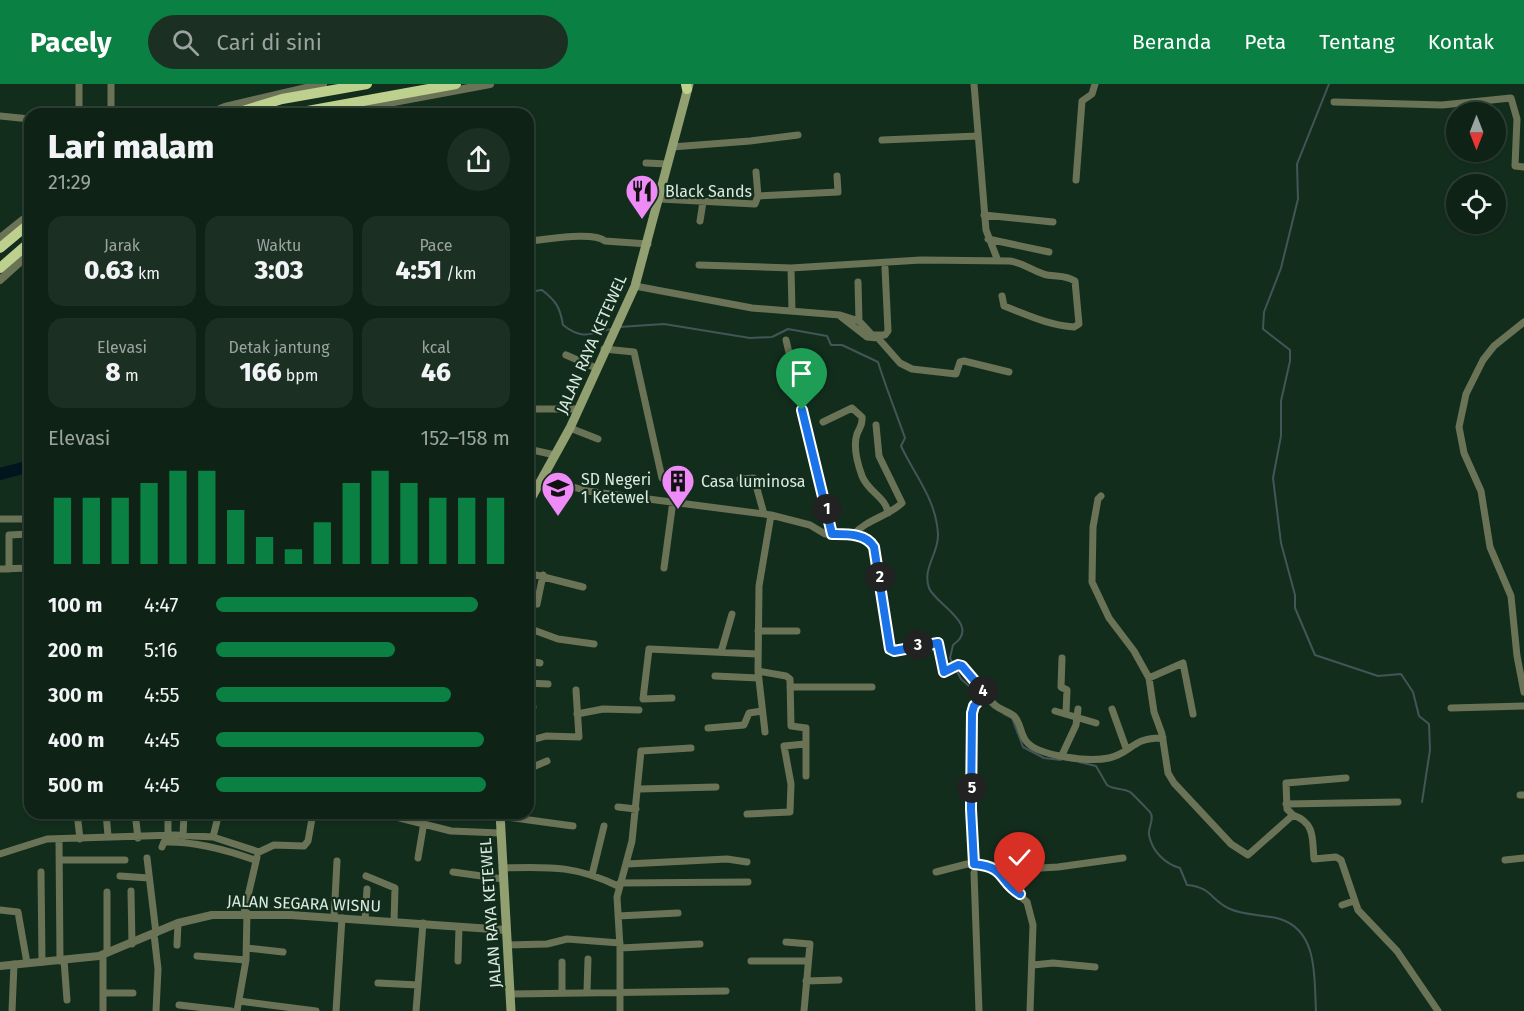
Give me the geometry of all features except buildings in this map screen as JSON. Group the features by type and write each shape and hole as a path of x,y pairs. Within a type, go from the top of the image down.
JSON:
{"highway":[{"path":"253,108 342,86 367,84"},
{"path":"350,108 456,84"},
{"path":"0,248 24,228"},
{"path":"0,268 24,247"}],"main road":[{"name":"JALAN RAYA KETEWEL","path":"534,493 570,428 604,349 635,286 660,199 688,85"},
{"name":"JALAN RAYA KETEWEL","path":"500,819 512,1011"}],"street":[{"path":"79,84 79,108"},
{"path":"111,84 111,108"},
{"path":"223,108 323,84"},
{"path":"352,108 490,84"},
{"path":"974,84 984,215 988,239 998,261"},
{"path":"1076,180 1082,101 1092,94 1095,84"},
{"path":"1334,102 1442,105 1511,98 1516,119 1515,166 1524,167"},
{"path":"0,116 24,118"},
{"path":"672,147 798,135"},
{"path":"882,140 978,136"},
{"path":"646,163 668,164"},
{"path":"660,199 755,204 758,196 756,172"},
{"path":"758,196 838,192 837,176"},
{"path":"700,221 702,202"},
{"path":"984,215 1053,222"},
{"path":"0,238 24,219"},
{"path":"534,241 586,237 601,238 605,242 648,244"},
{"path":"988,239 1049,252"},
{"path":"0,280 24,258"},
{"path":"699,265 791,268 945,260 1023,263 1047,274 1062,275 1075,281 1079,324 1074,327 1039,321 1030,314 1004,306 1002,296"},
{"path":"791,268 792,310"},
{"path":"635,286 752,308 840,315 859,321 872,335 887,334 885,268"},
{"path":"858,282 859,321"},
{"path":"840,315 867,337 878,338 900,363 912,369 956,374 959,363 964,361 1008,372"},
{"path":"1524,322 1494,346 1483,360 1466,394 1459,427 1464,453 1481,491 1490,547 1511,596 1517,658 1524,693"},
{"path":"786,340 832,534"},
{"path":"604,349 634,352 662,478"},
{"path":"566,355 596,368"},
{"path":"823,422 852,408 862,417 862,428 856,445 861,474 873,492 885,501 888,513"},
{"path":"534,409 578,410"},
{"path":"853,535 866,522 888,513 900,506 902,501 879,456 876,425"},
{"path":"570,428 598,439"},
{"path":"534,450 555,455"},
{"path":"542,478 587,490 767,514 810,525 825,534 853,535 868,540 874,547 890,649 894,651 936,642 944,672 962,666 982,696 998,708 1008,711 1018,721 1025,740 1029,744 1044,753 1095,760 1117,756 1144,738 1163,738"},
{"path":"740,479 754,478 767,514 759,580 758,631 758,674 765,732"},
{"path":"1101,495 1098,499 1093,527 1092,582 1109,618 1134,651 1149,678 1154,712 1163,738 1164,763 1174,783 1231,844 1244,853 1250,854 1267,836 1293,815"},
{"path":"664,568 674,501"},
{"path":"0,519 24,519"},
{"path":"9,569 9,534 24,534"},
{"path":"0,569 24,568"},
{"path":"534,574 583,587"},
{"path":"537,604 543,575"},
{"path":"721,652 732,614"},
{"path":"534,630 558,639 594,644"},
{"path":"758,631 797,631"},
{"path":"672,698 643,699 647,651 758,654"},
{"path":"1062,657 1061,687 1067,690 1066,713"},
{"path":"534,662 540,663"},
{"path":"1149,678 1183,663 1193,714"},
{"path":"715,676 758,674 788,676 791,726 806,728 806,776"},
{"path":"534,683 548,684"},
{"path":"790,687 872,687"},
{"path":"534,739 546,736 578,737 576,690"},
{"path":"974,864 971,724 973,707 982,696"},
{"path":"1451,708 1524,706"},
{"path":"577,714 603,709 639,710"},
{"path":"1112,709 1126,748"},
{"path":"708,728 741,726 746,723 749,713 762,711"},
{"path":"1055,711 1078,713 1096,723"},
{"path":"1062,755 1078,713"},
{"path":"747,814 790,812 791,784 784,746 805,744"},
{"path":"620,1011 619,885 627,864 636,810 641,751 691,748"},
{"path":"534,766 547,761"},
{"path":"1346,778 1287,783 1288,812 1305,820 1313,832 1314,859 1336,857 1341,860 1354,901 1360,912 1397,951 1438,1011"},
{"path":"639,789 716,787"},
{"path":"1286,804 1398,802"},
{"path":"618,807 636,810"},
{"path":"78,819 80,839"},
{"path":"107,819 108,836"},
{"path":"136,819 138,838"},
{"path":"168,819 168,836"},
{"path":"183,836 184,819"},
{"path":"213,837 218,819"},
{"path":"237,1011 246,960 246,913 255,860 259,852 274,845 307,845 312,819"},
{"path":"409,819 473,834 500,833"},
{"path":"530,819 573,826"},
{"path":"418,858 424,822"},
{"path":"592,875 604,826"},
{"path":"0,854 47,839 108,836 213,837 259,852"},
{"path":"59,839 62,960 67,1000"},
{"path":"162,848 164,842 178,842 230,851 255,860"},
{"path":"147,858 153,894 158,969 156,1011"},
{"path":"1002,873 1005,870 1076,866 1124,858"},
{"path":"1505,860 1524,858"},
{"path":"627,864 727,859 747,862"},
{"path":"60,860 125,860"},
{"path":"336,1011 337,861"},
{"path":"936,872 974,864 992,867 1002,873 1009,887 1027,902 1033,925 1030,1011"},
{"path":"502,868 564,867 619,885 748,882"},
{"path":"41,872 42,962"},
{"path":"453,872 503,879"},
{"path":"974,873 979,1011"},
{"path":"120,876 149,878"},
{"path":"366,876 395,888 394,922"},
{"path":"365,920 367,889"},
{"path":"131,891 132,944"},
{"path":"104,1011 107,892"},
{"path":"1342,905 1354,901"},
{"path":"0,910 19,914 27,963"},
{"name":"JALAN SEGARA WISNU","path":"0,966 105,954 178,923 203,916 246,913 506,930"},
{"path":"618,916 678,914"},
{"path":"177,945 178,923"},
{"path":"416,1011 423,924"},
{"path":"458,961 459,927"},
{"path":"508,945 547,944 564,939 620,946 700,944"},
{"path":"786,942 810,944 804,1011"},
{"path":"247,948 283,952"},
{"path":"197,956 246,960"},
{"path":"587,991 588,959"},
{"path":"751,961 808,961"},
{"path":"562,962 562,992"},
{"path":"1033,965 1053,963 1095,968"},
{"path":"12,1011 14,964"},
{"path":"806,981 839,980"},
{"path":"378,983 418,985"},
{"path":"511,994 620,990 726,991"},
{"path":"103,993 133,993"},
{"path":"239,1001 316,1011"},
{"path":"179,1005 231,1011"}],"waterway":[{"path":"1329,84 1297,164 1298,199 1281,268 1264,312 1263,329 1290,350 1290,361 1281,401 1281,436 1273,478 1281,543 1295,595 1295,608 1315,655 1378,676 1401,674 1413,692 1419,716 1429,724 1430,750 1422,802"},
{"path":"534,291 542,290 547,294 557,305 563,325 576,333 592,334 611,329"},
{"path":"619,327 664,324 750,338 772,337 788,329 827,336 831,345 842,345 878,362 905,438 901,446 924,488 936,521 938,541 927,581 933,595 960,623 961,638 953,645 950,658 961,679 994,708"},
{"path":"0,474 24,468"},
{"path":"1004,714 1012,718 1023,747 1044,758 1061,760"},
{"path":"1079,762 1096,766 1107,785 1130,792 1150,812 1152,817 1149,835 1153,846 1164,860 1180,868 1187,885 1202,888 1224,906 1236,911 1280,919 1293,925 1302,934 1312,958 1316,1011"}],"place":[{"name":"Black Sands","path":"642,220"},
{"name":"Casa luminosa","path":"678,510"},
{"name":"SD Negeri 1 Ketewel","path":"558,517"}],"route":[{"path":"802,410 826,501 832,534 857,536 868,540 874,547 878,559 890,649 894,651 938,643 940,662 944,672 958,665 962,666 985,693 974,706 971,724 974,757 971,809 974,864 992,867 1002,873 1009,887 1020,894"}]}
